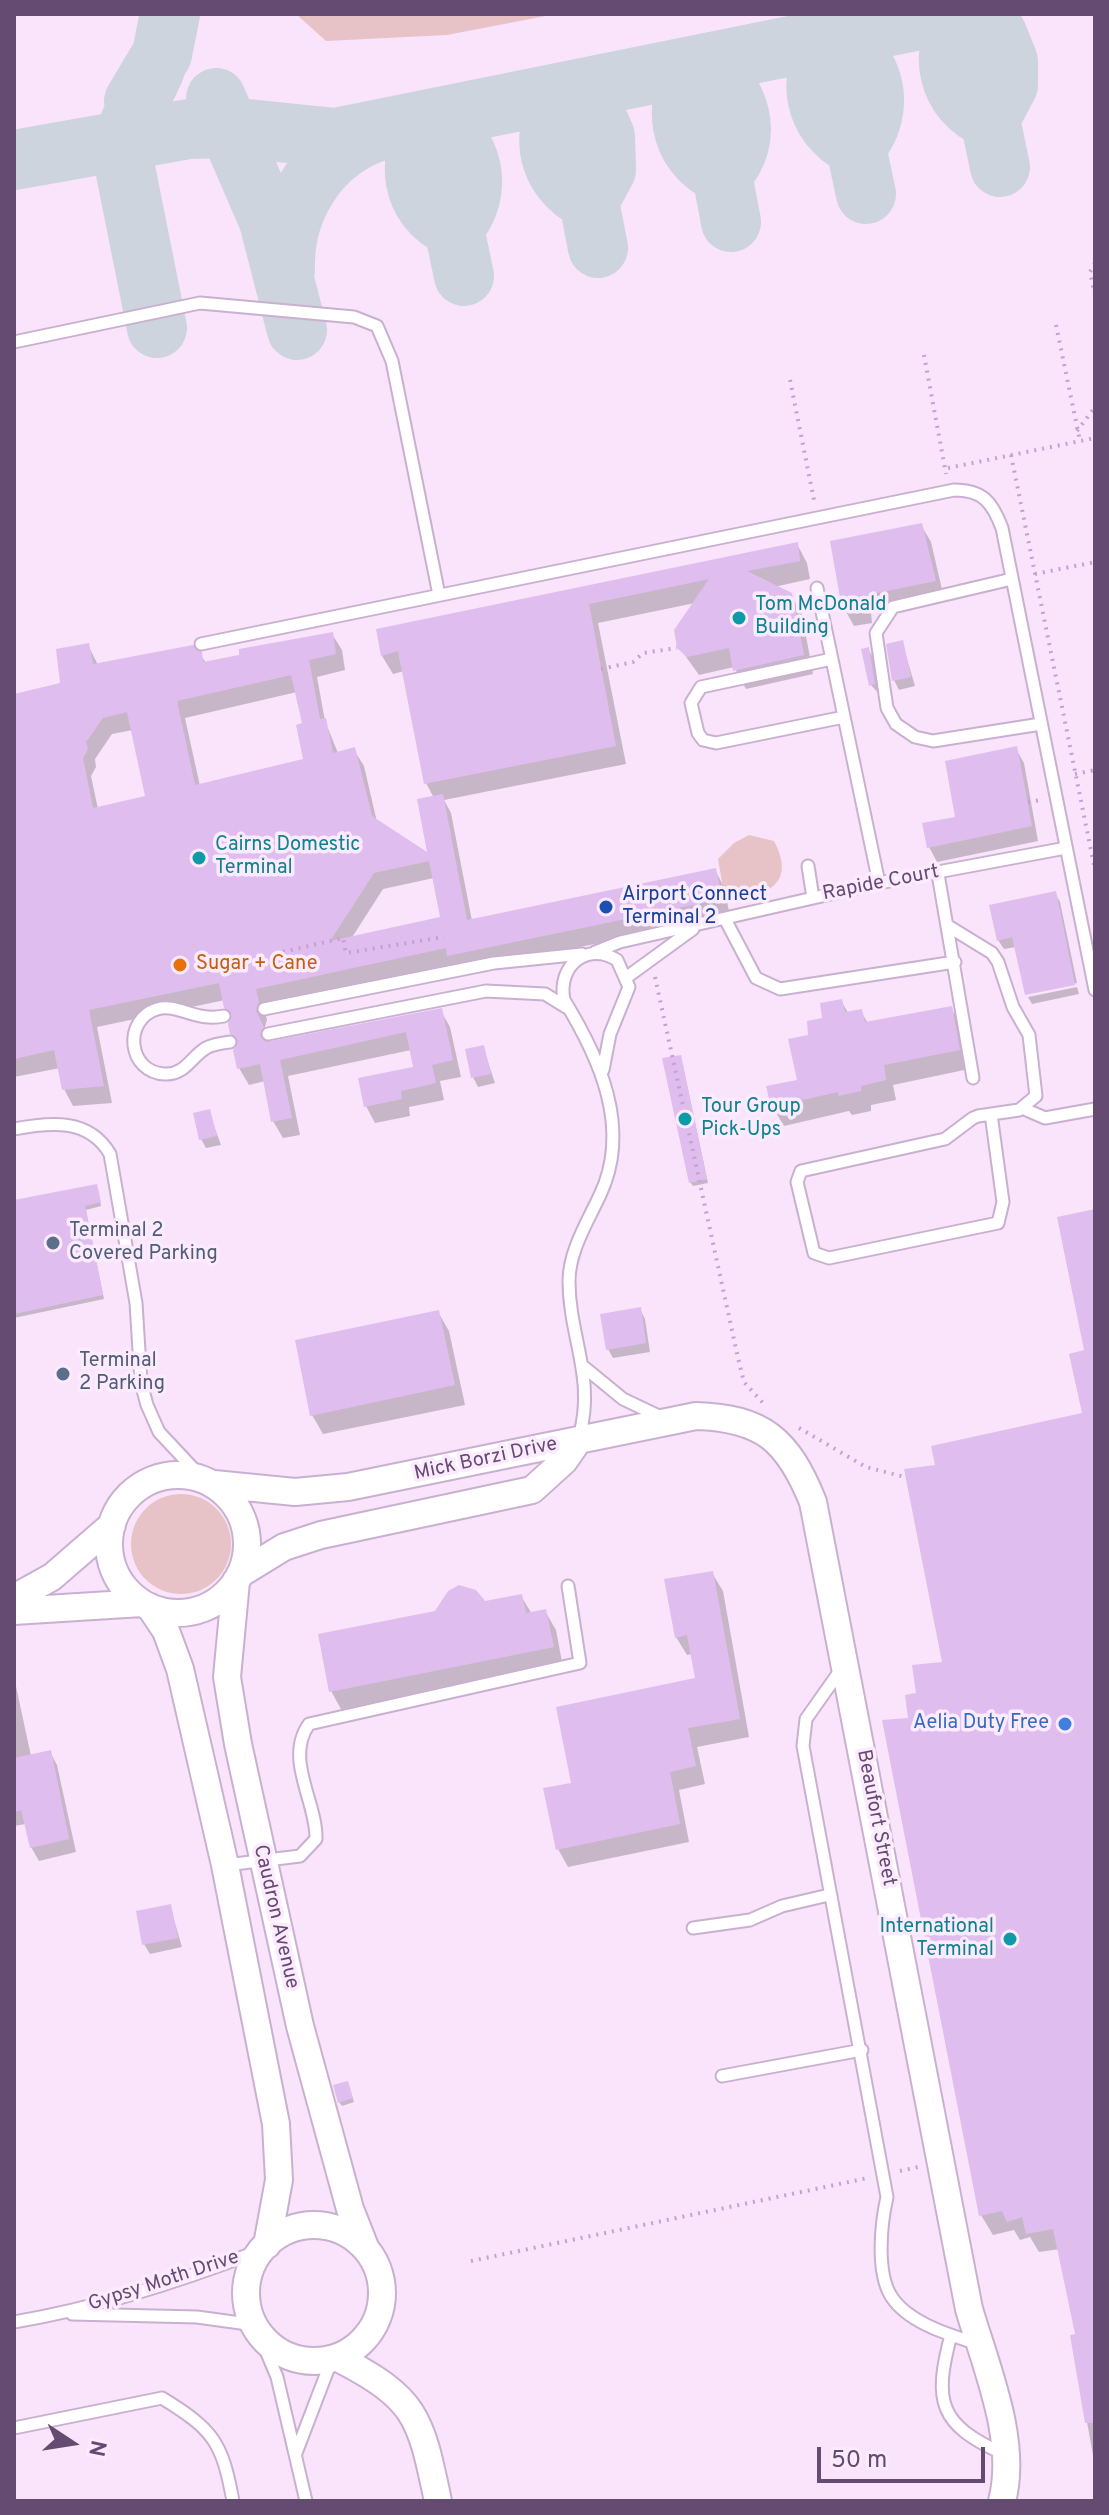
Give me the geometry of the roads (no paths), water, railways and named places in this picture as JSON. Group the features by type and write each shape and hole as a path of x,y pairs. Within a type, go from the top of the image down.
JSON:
{"street":[{"name":"Beaufort Street","path":"578,1441 668,1420 696,1416 731,1418 758,1427 779,1442 794,1459 813,1502 942,2163 979,2344 999,2418 1005,2455 1006,2485 1002,2501"},
{"name":"Mick Borzi Drive","path":"209,1482 295,1492 348,1487 578,1441"},
{"name":"Mick Borzi Drive","path":"238,1577 284,1547 317,1536 532,1490 564,1461 578,1441"},
{"path":"14,1598 52,1577 112,1525 132,1492 166,1476 209,1482 240,1514 246,1533 246,1554 238,1577 219,1599 198,1610 165,1612 146,1605 125,1588 114,1569 110,1547 112,1525"},
{"name":"Caudron Avenue","path":"238,1577 227,1677 261,1861 300,2026 350,2209 365,2247"},
{"path":"14,1611 146,1605"},
{"name":"Caudron Avenue","path":"146,1605 166,1631 180,1669 225,1865 280,2155 264,2247"},
{"path":"324,2225 346,2232 365,2247 377,2266 382,2289 380,2311 371,2331 357,2347 335,2358 316,2362 295,2359 275,2350 257,2330 246,2293 250,2270 264,2247 279,2234 301,2226 324,2225"},
{"path":"335,2358 375,2378 415,2414 424,2435 438,2501"}],"lane":[{"path":"14,342 200,303 354,317 377,326 392,361 439,595"},
{"path":"201,644 941,493 969,490 991,503 1002,528 1095,990"},
{"path":"1012,579 905,601 893,607 876,633 887,708 903,731 924,740 1041,724"},
{"path":"817,588 879,883"},
{"path":"832,659 701,687 691,703 694,718 703,740 716,743 844,717"},
{"name":"Rapide Court","path":"264,1009 494,963 590,953 620,942 879,883 1066,848"},
{"path":"808,866 813,898"},
{"path":"938,874 973,1078"},
{"path":"725,919 756,978 767,986 780,989 955,962"},
{"name":"Rapide Court","path":"627,977 697,926"},
{"path":"948,926 996,958 1013,1007 1026,1029 1038,1088 1036,1096 1022,1108 991,1114 973,1118 945,1139 801,1171 797,1182 814,1253 829,1258 998,1223 1003,1202 991,1114"},
{"path":"578,1441 587,1398 569,1277 579,1240 610,1169 612,1124 603,1070 564,1000 563,978 590,953 617,960 627,977 626,998 610,1034 603,1070"},
{"path":"268,1034 486,991 545,994 570,1010"},
{"path":"224,1016 205,1020 177,1009 155,1010 138,1023 133,1044 136,1055 151,1070 172,1074 182,1070 205,1049 230,1042"},
{"path":"1022,1108 1045,1118 1095,1109"},
{"path":"14,1129 58,1124 78,1127 96,1136 110,1154 136,1303 141,1383 147,1405 159,1432 209,1482"},
{"path":"583,1367 623,1399 668,1420"},
{"path":"225,1865 300,1856 316,1839 298,1750 302,1733 309,1724 580,1663 568,1586"},
{"path":"845,1665 806,1719 803,1746 887,2197 879,2243 890,2295 909,2313 951,2335 979,2344"},
{"path":"693,1928 750,1920 782,1906 829,1895"},
{"path":"722,2076 862,2050"},
{"name":"Gypsy Moth Drive","path":"14,2322 66,2313 196,2276 264,2247"},
{"name":"Gypsy Moth Drive","path":"66,2313 211,2317 257,2330"},
{"path":"257,2330 277,2377 306,2501"},
{"path":"951,2335 943,2366 943,2395 951,2420 969,2438 1005,2455"},
{"path":"296,2453 335,2358"},
{"path":"14,2428 162,2398 200,2421 225,2456 233,2501"}],"place":[{"name":"Tom McDonald Building","path":"739,618"},
{"name":"Cairns Domestic Terminal","path":"199,858"},
{"name":"Airport Connect Terminal 2","path":"606,907"},
{"name":"Sugar + Cane","path":"180,965"},
{"name":"Tour Group Pick-Ups","path":"685,1119"},
{"name":"Terminal 2 Covered Parking","path":"53,1243"},
{"name":"Terminal 2 Parking","path":"63,1374"},
{"name":"Aelia Duty Free","path":"1065,1724"},
{"name":"International Terminal","path":"1010,1939"}]}
